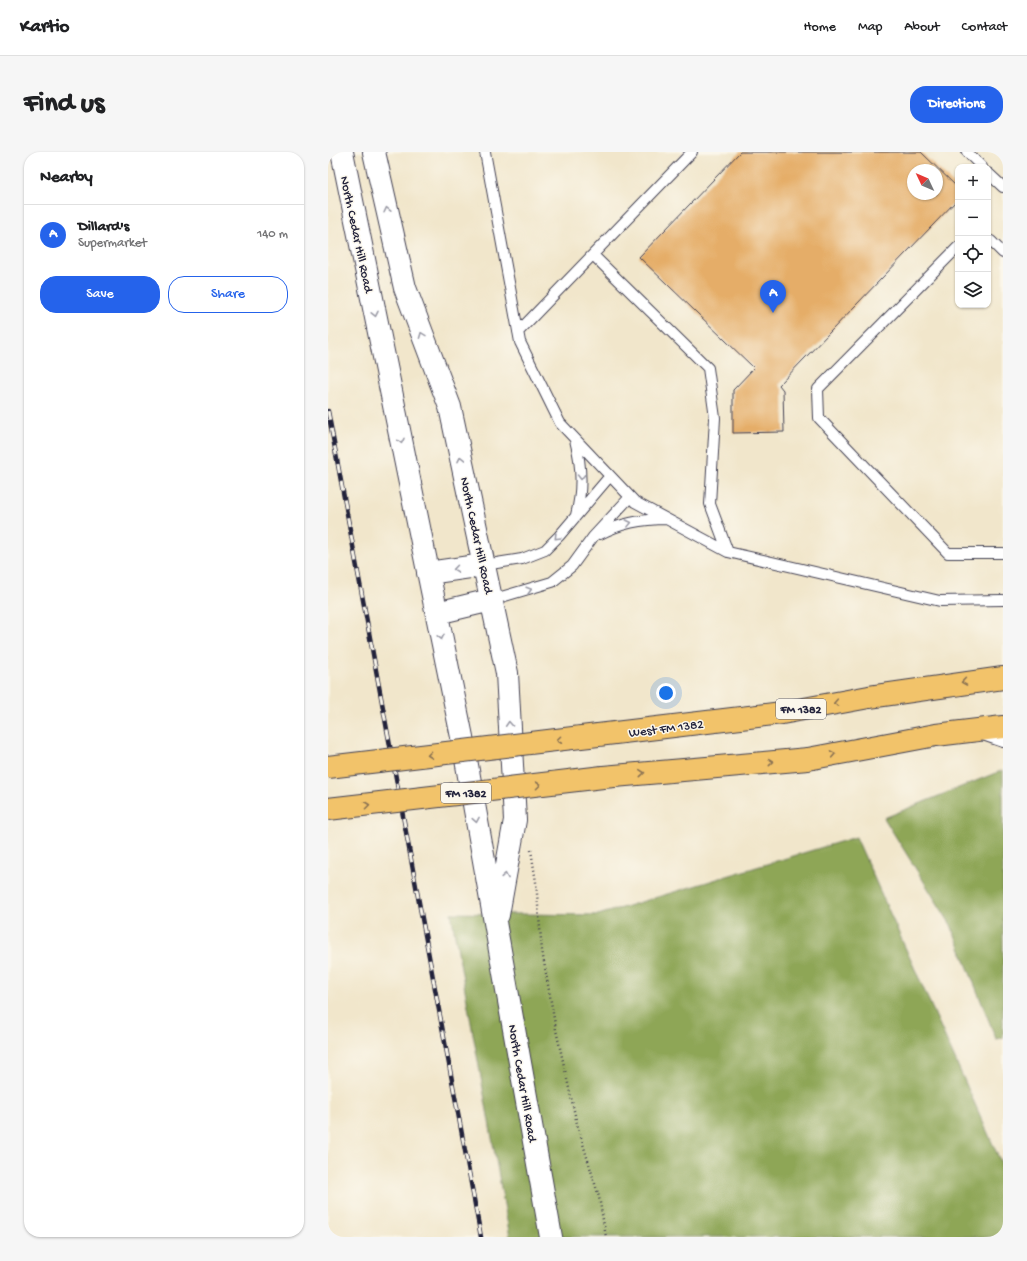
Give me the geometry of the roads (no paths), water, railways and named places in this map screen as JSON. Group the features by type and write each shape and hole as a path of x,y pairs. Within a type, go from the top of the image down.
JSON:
{"main road":[{"name":"West FM 1382","path":"328,767 782,713 869,697 1003,678"},
{"name":"FM 1382","path":"328,809 603,777 808,759 936,735 1003,727"}],"street":[{"name":"North Cedar Hill Road","path":"342,152 462,737 551,1237"},
{"name":"North Cedar Hill Road","path":"374,152 405,288 450,407 492,600 506,673 515,820 496,928"},
{"path":"428,573 484,565"},
{"path":"437,613 492,600"}],"lane":[{"path":"485,152 520,342 560,423 634,502 728,552 940,602 1003,600"},
{"path":"518,332 692,152"},
{"path":"967,152 979,164"},
{"path":"991,176 1003,187"},
{"path":"991,241 1003,253"},
{"path":"955,250 818,389 819,418 948,553 1003,553"},
{"path":"593,255 708,368 715,418 710,504 728,552"},
{"path":"575,438 581,468 582,482 576,517"},
{"path":"484,565 522,559 545,550 576,517 610,476"},
{"path":"492,600 552,582 572,566 593,537 630,497"},
{"path":"593,537 626,523 639,520 667,519"},
{"path":"972,731 1003,742"}],"railway":[{"path":"328,411 481,1237"}],"place":[{"name":"Dillard's","path":"773,313"}]}
